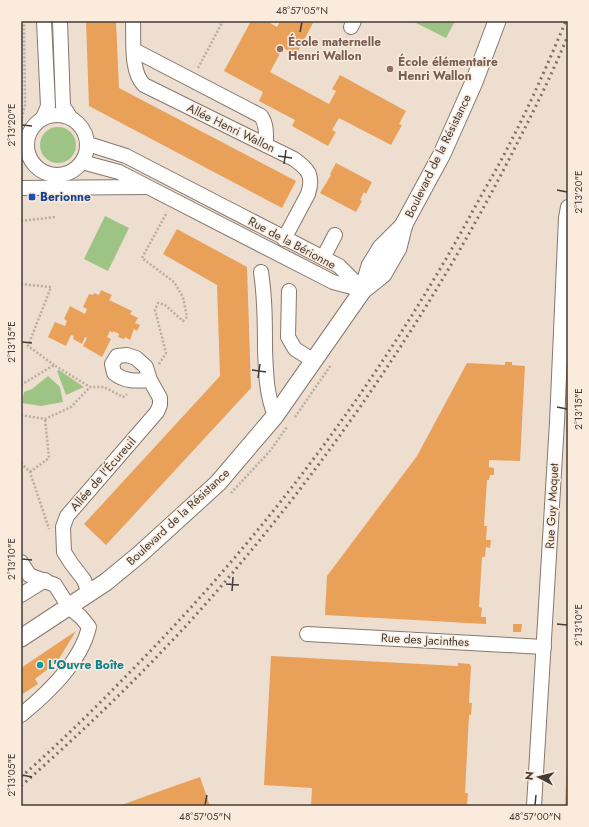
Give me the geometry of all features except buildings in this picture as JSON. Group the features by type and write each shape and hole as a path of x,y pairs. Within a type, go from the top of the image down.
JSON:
{"main road":[{"name":"Boulevard de la Résistance","path":"21,638 89,594 140,554 218,483 274,416 363,290 383,274 398,248 404,224 448,139 474,82 498,21"}],"street":[{"path":"43,118 48,106 44,21"},
{"path":"60,21 63,106 70,117 82,128 86,135 88,144 86,154 82,162 76,168 69,173 53,175 38,168 25,156 30,134 36,123 43,118 52,115 70,117"},
{"name":"Allée Henri Wallon","path":"133,21 134,64 137,74 144,85 294,159 305,166 309,173 311,187 284,238"},
{"path":"134,50 261,116 264,120 266,130 266,145"},
{"name":"Rue de la Bérionne","path":"88,144 126,156 339,266 363,290"},
{"name":"Rue de la Bérionne","path":"82,162 119,172 333,282 363,290"},
{"path":"21,188 149,187"},
{"name":"Rue Guy Moquet","path":"534,806 544,647 562,422 566,218 568,207"},
{"path":"323,258 335,235"},
{"path":"261,272 264,291 266,385 269,402 274,416"},
{"path":"289,291 288,337 295,348 314,361"},
{"name":"Allée de l'Écureuil","path":"89,594 84,580 64,552 62,542 63,527 67,516 157,412 160,405 160,398 150,380"},
{"path":"21,562 29,575 55,585 70,607 90,627 86,641 76,659 40,700 21,715"},
{"path":"21,595 44,580"},
{"name":"Rue des Jacinthes","path":"307,634 544,647"}],"path":[{"path":"21,122 25,105 24,21"},
{"path":"192,80 223,21"},
{"path":"150,380 166,353 155,310 158,303 165,305 183,321 187,317 183,297 174,282 142,258 174,200"},
{"path":"21,221 55,217"},
{"path":"21,284 51,287 28,346 54,365 90,387 104,387 122,396 128,393"},
{"path":"21,385 54,365"},
{"path":"21,416 45,419 71,407 90,387"},
{"path":"30,472 49,458 45,419"},
{"path":"21,463 30,472 51,537 62,542"}],"green space":[{"path":"412,21 455,21 446,38"},
{"path":"55,127 61,127 71,132 76,145 71,158 61,163 55,163 45,158 40,148 40,142 45,132"},
{"path":"105,216 129,228 108,271 84,259"},
{"path":"59,370 84,387 66,395 57,371"},
{"path":"48,376 60,387 63,402 41,406 22,403 24,392 32,389"}],"railway":[{"path":"21,777 92,710 182,617 229,565 316,456 396,341 433,281 517,130 539,84 566,21"},
{"path":"21,786 114,700 187,625 245,558 317,467 384,372 446,273 512,154 545,87 568,35"}],"place":[{"name":"École maternelle Henri Wallon","path":"280,49"},
{"name":"École élémentaire Henri Wallon","path":"390,69"},
{"name":"Berionne","path":"32,197"},
{"name":"L'Ouvre Boîte","path":"40,665"}]}
